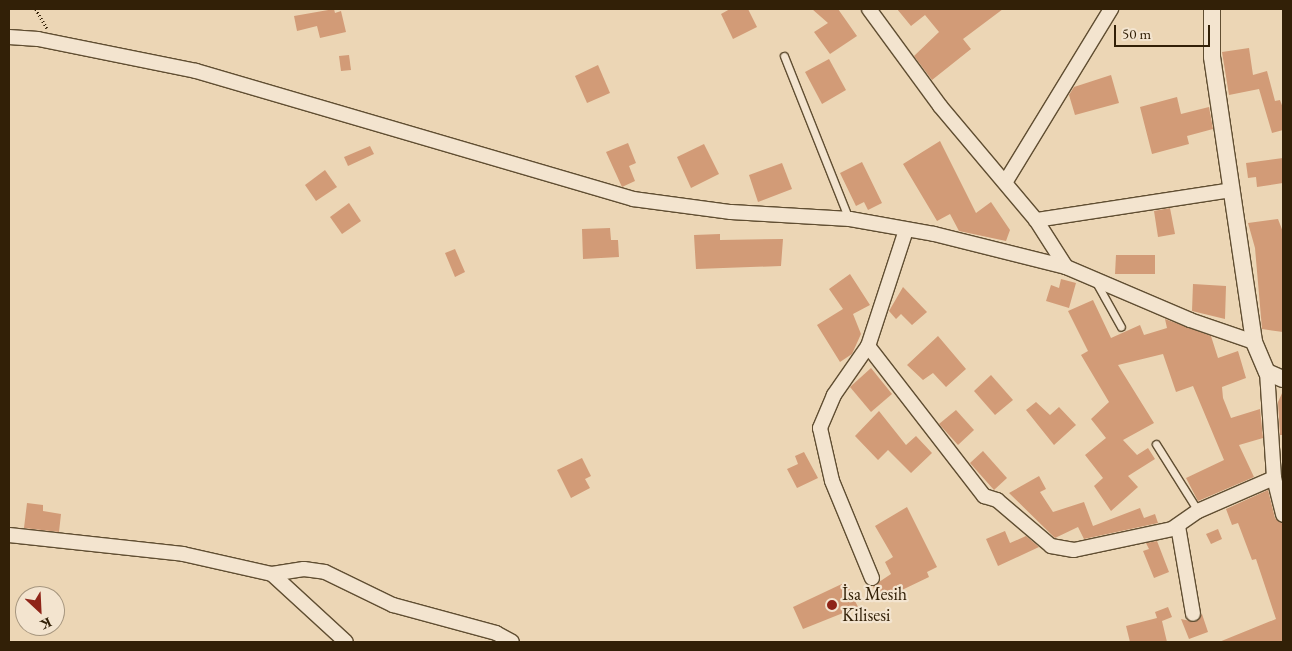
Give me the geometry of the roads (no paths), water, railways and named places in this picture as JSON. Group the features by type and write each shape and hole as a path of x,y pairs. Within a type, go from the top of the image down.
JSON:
{"street":[{"path":"869,9 940,106 1006,181 1036,220 1066,267"},
{"path":"1006,181 1111,9"},
{"path":"1212,9 1212,57 1254,342 1267,372 1274,478 1283,515"},
{"path":"9,38 38,39 196,71 633,198 731,212 850,219 1066,267 1254,342"},
{"path":"1036,220 1231,190"},
{"path":"872,578 832,480 820,428 834,395 868,346 906,230"},
{"path":"868,346 984,496 997,500 1051,546 1074,550 1178,526 1198,511 1274,478"},
{"path":"1267,372 1283,378"},
{"path":"1178,526 1192,614"},
{"path":"9,536 184,554 272,574 304,569 325,572 392,605 496,633 512,642"},
{"path":"272,574 346,642"}],"lane":[{"path":"784,56 850,219"},
{"path":"1095,279 1121,327"},
{"path":"1156,444 1198,511"}],"place":[{"name":"İsa Mesih Kilisesi","path":"832,605"}]}
